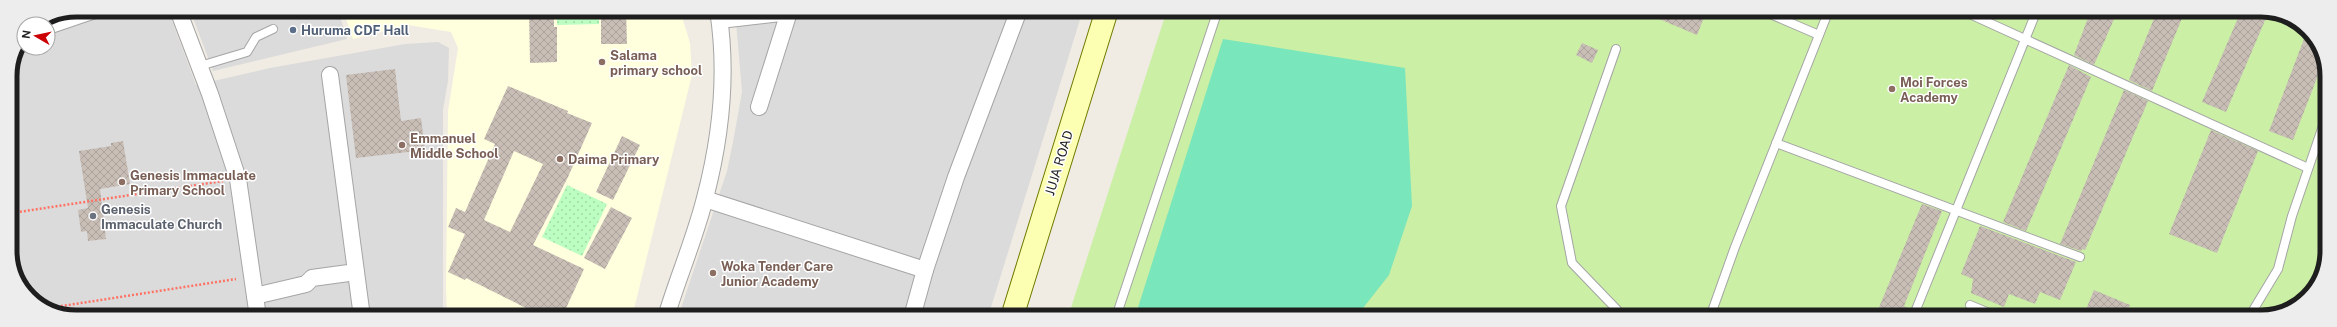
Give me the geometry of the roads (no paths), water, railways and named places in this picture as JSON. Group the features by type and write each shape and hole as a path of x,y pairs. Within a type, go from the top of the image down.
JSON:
{"main road":[{"name":"JUJA ROAD","path":"1014,310 1105,17"}],"street":[{"path":"56,23 74,17"},
{"path":"181,17 200,66 238,179 257,310"},
{"path":"668,310 705,199 718,134 724,60 719,17"},
{"path":"759,107 788,17"},
{"path":"914,310 925,270 956,177 1016,17"},
{"path":"330,75 361,310"},
{"path":"705,199 925,270"},
{"path":"255,296 306,284 312,278 356,272"}],"lane":[{"path":"1118,310 1216,17"},
{"path":"1777,17 1819,35"},
{"path":"1713,310 1776,143 1826,17"},
{"path":"1976,17 2308,168"},
{"path":"1915,310 1957,211 2034,17"},
{"path":"200,66 246,52 256,37 274,29"},
{"path":"1616,49 1561,206 1572,263 1617,310"},
{"path":"2253,310 2278,269 2308,168 2320,134"},
{"path":"1776,143 2080,258"},
{"path":"1970,305 1982,310"}],"place":[{"name":"Huruma CDF Hall","path":"293,30"},
{"name":"Salama primary school","path":"602,62"},
{"name":"Moi Forces Academy","path":"1892,89"},
{"name":"Emmanuel Middle School","path":"402,145"},
{"name":"Daima Primary","path":"560,159"},
{"name":"Genesis Immaculate Primary School","path":"122,182"},
{"name":"Genesis Immaculate Church","path":"93,216"},
{"name":"Woka Tender Care Junior Academy","path":"713,273"}]}
